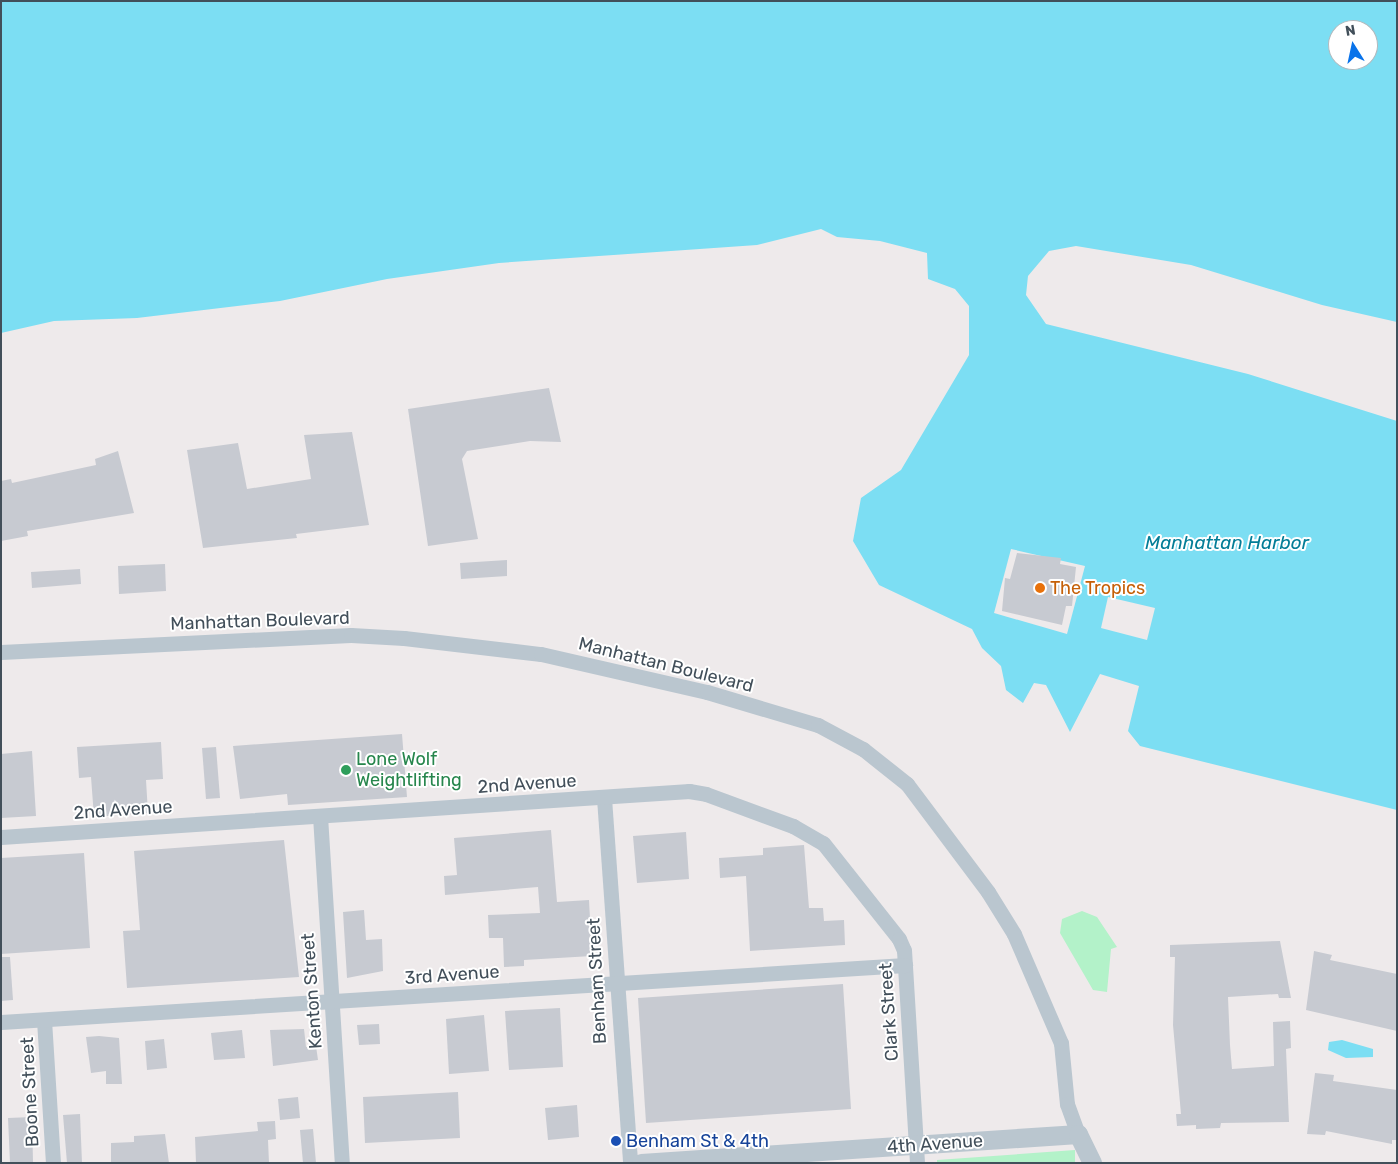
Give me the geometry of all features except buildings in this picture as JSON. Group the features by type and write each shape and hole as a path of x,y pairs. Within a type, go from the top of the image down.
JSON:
{"street":[{"name":"Manhattan Boulevard","path":"1,652 351,635 404,638 540,654 708,692 818,725 863,749 906,784 988,892 1014,934 1061,1043 1067,1104 1078,1134"},
{"name":"2nd Avenue","path":"1,837 689,791 706,794 793,826 823,843 831,853"},
{"name":"Benham Street","path":"604,798 630,1163"},
{"name":"Kenton Street","path":"320,816 342,1163"},
{"name":"Clark Street","path":"831,853 899,939 905,965 917,1154"},
{"name":"3rd Avenue","path":"1,1022 905,965"},
{"name":"Boone Street","path":"44,1020 53,1163"},
{"name":"4th Avenue","path":"641,1163 917,1154 1078,1134"},
{"path":"1078,1134 1092,1163"}],"green space":[{"path":"1082,911 1097,917 1117,947 1111,949 1107,992 1093,990 1060,933 1062,919"},
{"path":"1075,1150 1075,1163 937,1163 937,1160"}],"water":[{"name":"Manhattan Harbor","path":"1,1 1397,1 1397,322 1322,305 1191,265 1076,246 1049,251 1028,276 1026,295 1046,324 1248,374 1397,421 1397,810 1140,746 1128,731 1139,686 1100,674 1070,732 1046,685 1034,683 1023,703 1006,690 1001,666 982,648 972,629 879,585 853,541 861,498 901,470 969,355 969,306 955,289 928,279 927,253 880,241 837,237 821,229 757,245 499,263 387,279 280,301 137,318 54,321 1,333"},
{"path":"1342,1040 1373,1049 1373,1057 1346,1058 1328,1050 1329,1042"}],"pier":[{"name":"The Tropics","path":"1011,549 1085,566 1067,634 994,613"},
{"path":"1108,597 1155,608 1147,640 1101,628"}],"place":[{"name":"The Tropics","path":"1040,588"},
{"name":"Lone Wolf Weightlifting","path":"346,770"},
{"name":"Benham St & 4th","path":"616,1141"}]}
